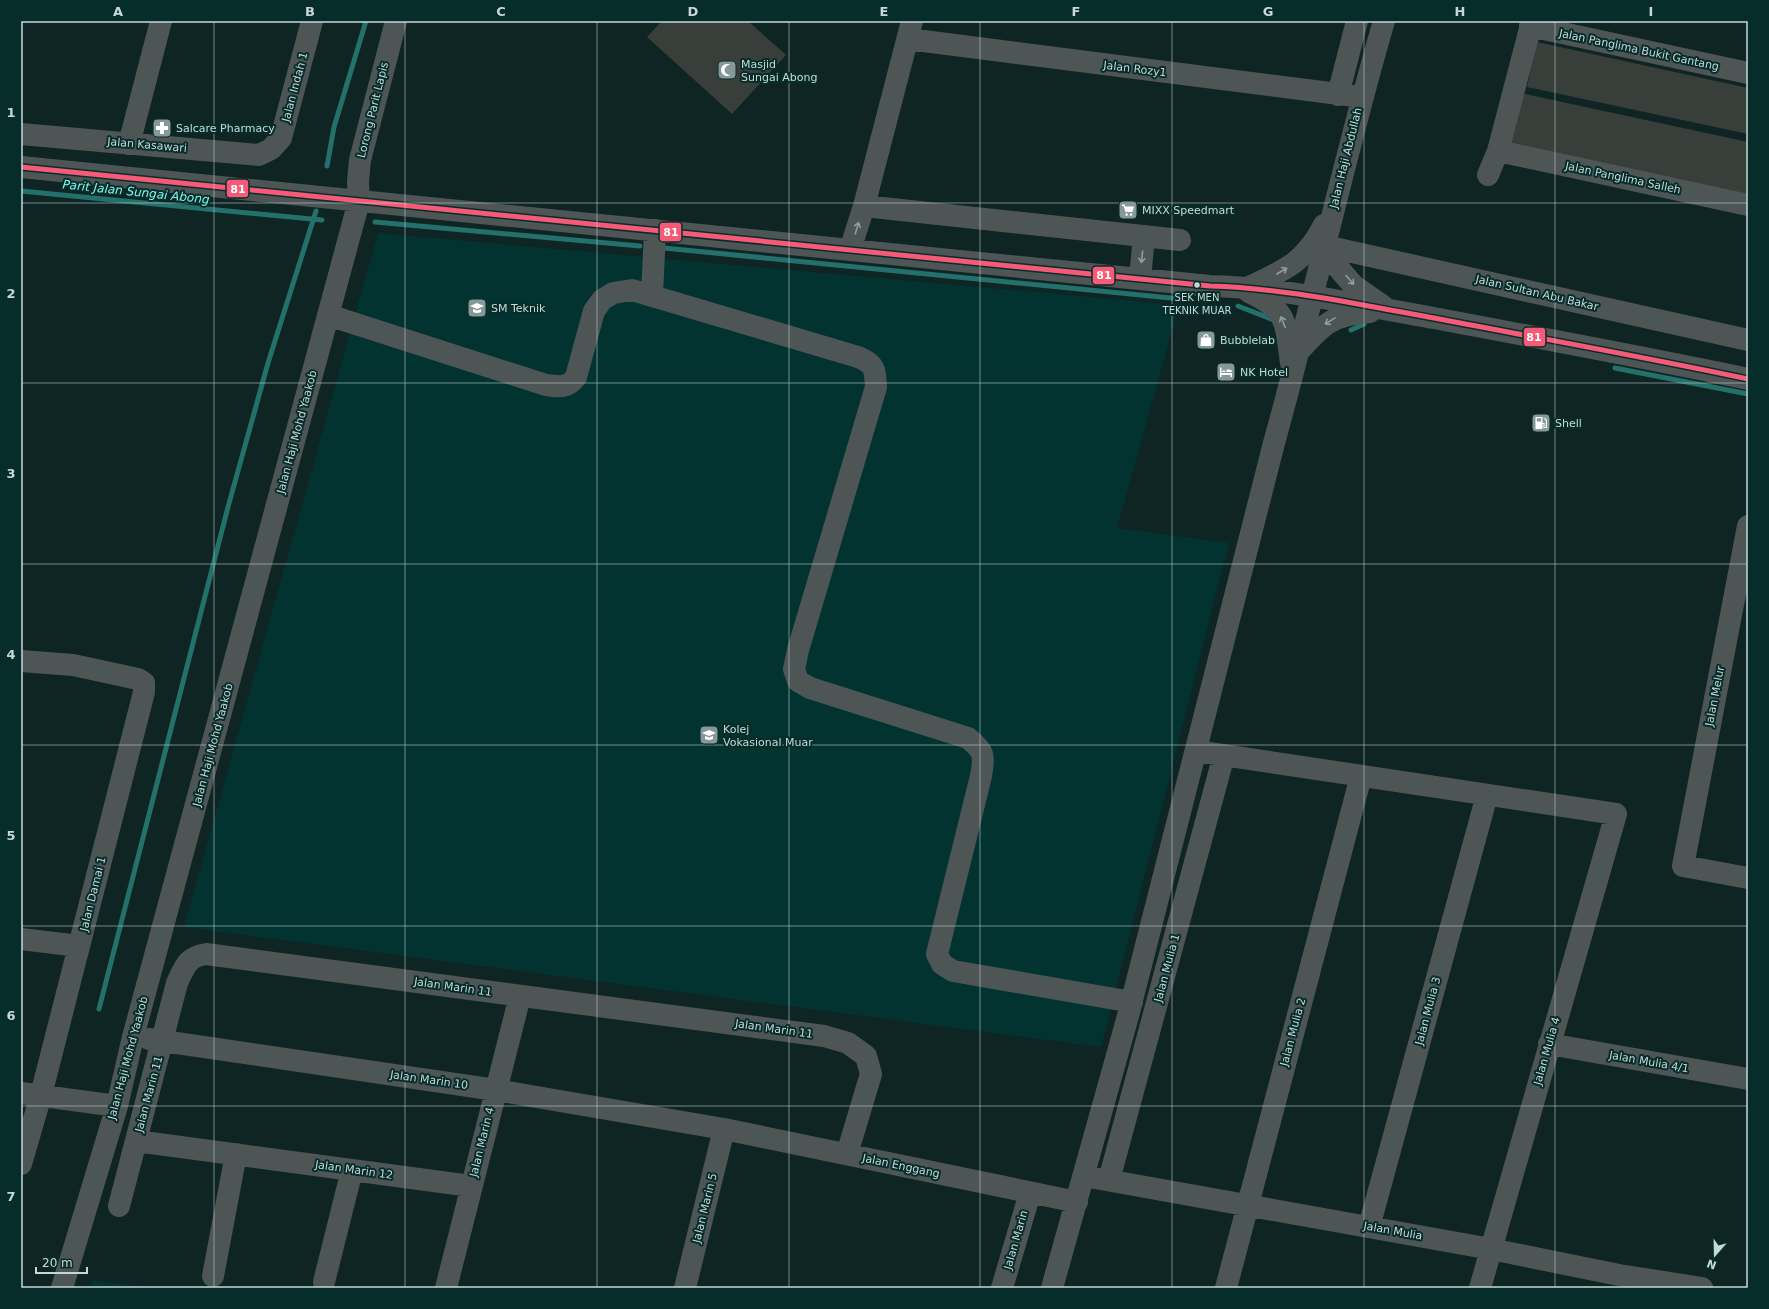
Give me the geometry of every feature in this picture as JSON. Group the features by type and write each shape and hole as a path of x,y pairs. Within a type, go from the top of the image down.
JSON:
{"street":[{"path":"129,144 161,21"},
{"name":"Jalan Indah 1","path":"272,149 281,138 312,21"},
{"name":"Lorong Parit Lapis","path":"359,201 358,181 360,160 396,21"},
{"path":"1338,95 1358,21"},
{"name":"Jalan Haji Abdullah","path":"1052,1288 1132,1002 1274,443 1299,351 1333,208 1384,21"},
{"path":"1488,175 1498,151 1531,24"},
{"name":"Jalan Panglima Bukit Gantang","path":"1531,24 1748,73"},
{"path":"850,250 864,206 910,30"},
{"name":"Jalan Rozy1","path":"910,30 1362,98"},
{"name":"Jalan Kasawari","path":"21,134 259,155 272,149"},
{"name":"Jalan Panglima Salleh","path":"1498,151 1748,205"},
{"path":"21,167 1210,286 1242,287 1311,296 1391,310 1589,346 1748,379"},
{"name":"Jalan Haji Mohd Yaakob","path":"62,1288 117,1106 134,1037 359,201"},
{"path":"864,206 1180,240"},
{"path":"1242,287 1272,276 1301,258 1316,241 1333,208"},
{"path":"652,296 655,230"},
{"path":"1140,279 1144,236"},
{"path":"1324,249 1353,284 1391,310"},
{"name":"Jalan Sultan Abu Bakar","path":"1324,249 1748,340"},
{"path":"1242,287 1276,307 1285,322 1293,374"},
{"path":"328,315 546,385 561,388 572,383 576,377 594,311 602,300 613,293 632,290 869,362 875,373 876,387 798,650 794,669 798,681 810,688 968,738 979,746 983,754 981,776 937,954 942,964 953,971 1132,1002"},
{"path":"1299,351 1319,328 1336,318 1351,313 1391,310"},
{"name":"Jalan Melur","path":"1748,526 1683,866 1748,878"},
{"name":"Jalan Damai 1","path":"21,661 73,665 138,679 144,683 144,692 21,1164"},
{"path":"1196,751 1487,795"},
{"name":"Jalan Mulia 1","path":"1109,1180 1224,755"},
{"name":"Jalan Mulia 2","path":"1226,1288 1361,776"},
{"name":"Jalan Mulia 4","path":"1480,1288 1616,814 1487,795"},
{"name":"Jalan Mulia 3","path":"1369,1227 1487,795"},
{"path":"21,939 79,946"},
{"name":"Jalan Marin 11","path":"119,1206 163,1041 177,982 186,963 195,956 206,954 824,1036 848,1043 866,1056 871,1074 847,1154"},
{"name":"Jalan Marin 4","path":"446,1288 520,996"},
{"name":"Jalan Marin 10","path":"134,1037 496,1090 724,1129"},
{"name":"Jalan Mulia 4/1","path":"1549,1044 1748,1079"},
{"path":"39,1095 117,1106"},
{"name":"Jalan Enggang","path":"724,1129 1077,1202"},
{"name":"Jalan Marin 5","path":"685,1288 724,1129"},
{"name":"Jalan Marin 12","path":"136,1141 471,1186"},
{"path":"213,1276 236,1154"},
{"path":"324,1282 352,1170"},
{"name":"Jalan Mulia","path":"1084,1176 1490,1249 1618,1281 1702,1288"},
{"name":"Jalan Marin","path":"1002,1288 1030,1193"}],"shaded area":[{"name":"Kolej Vokasional Muar","path":"378,233 1179,305 1117,528 1229,543 1101,1047 184,927"},
{"path":"92,1280 152,1288 91,1288"}],"building":[{"name":"Masjid Sungai Abong","path":"662,21 748,21 786,55 732,114 647,37"},
{"path":"1537,42 1748,88 1748,134 1527,87"},
{"path":"1521,93 1748,142 1748,196 1510,145"}],"waterway":[{"path":"327,166 334,127 366,21"},
{"name":"Parit Jalan Sungai Abong","path":"21,191 322,220"},
{"path":"99,1009 228,507 268,363 316,211"},
{"name":"Parit Jalan Sungai Abong","path":"375,222 640,246"},
{"name":"Parit Jalan Sungai Abong","path":"664,248 1181,299"},
{"name":"Parit Jalan Sungai Abong","path":"1238,306 1274,320"},
{"name":"Parit Jalan Sungai Abong","path":"1351,330 1364,324"},
{"name":"Parit Jalan Sungai Abong","path":"1615,368 1748,394"}],"transit line":[{"name":"81","path":"21,167 1210,286 1267,290 1322,298 1434,318 1631,355 1748,379"}],"place":[{"name":"Masjid Sungai Abong","path":"727,70"},
{"name":"Salcare Pharmacy","path":"162,128"},
{"name":"MIXX Speedmart","path":"1128,210"},
{"name":"SEK MEN TEKNIK MUAR","path":"1197,285"},
{"name":"SM Teknik","path":"477,308"},
{"name":"Bubblelab","path":"1206,340"},
{"name":"NK Hotel","path":"1226,372"},
{"name":"Shell","path":"1541,423"},
{"name":"Kolej Vokasional Muar","path":"709,735"}]}
